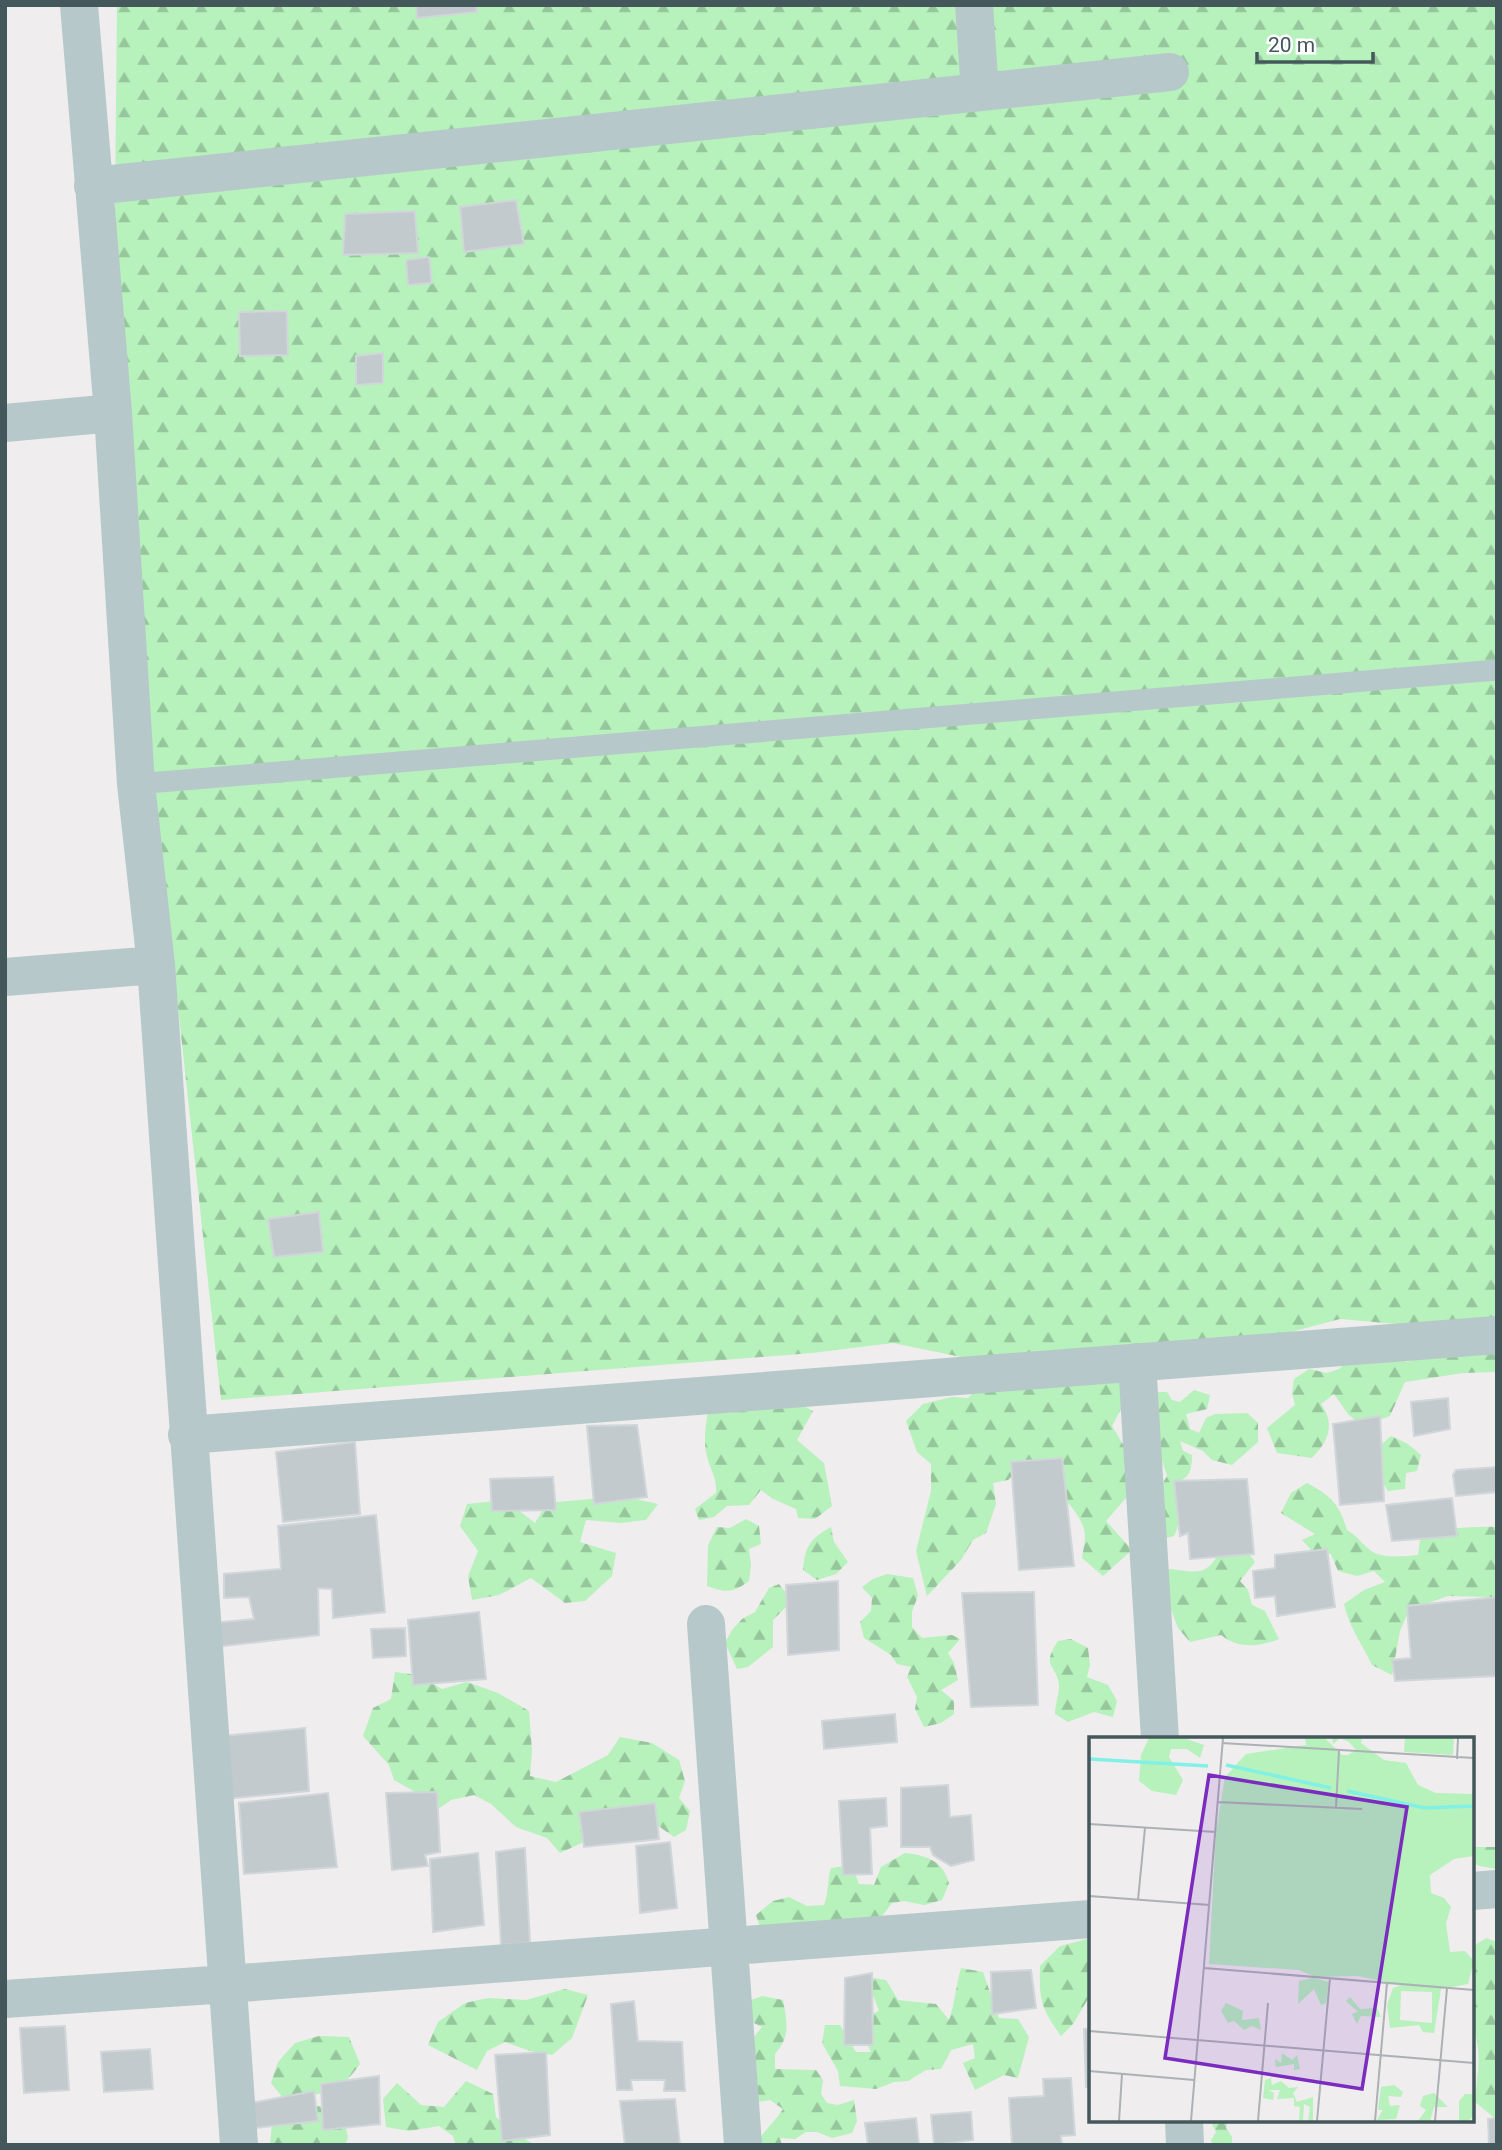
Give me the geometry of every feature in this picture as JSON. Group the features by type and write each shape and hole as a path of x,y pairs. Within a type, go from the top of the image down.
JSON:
{"street":[{"path":"79,5 113,413 136,784 156,965 239,2145"},
{"path":"974,5 980,92"},
{"path":"93,186 1171,72"},
{"path":"5,424 113,413"},
{"path":"5,976 156,965"},
{"path":"187,1435 1497,1335"},
{"path":"1137,1363 1160,1737"},
{"path":"706,1624 743,2145"},
{"path":"1474,1891 1497,1889"},
{"path":"5,1999 1089,1919"},
{"path":"1184,2122 1185,2145"}],"lane":[{"path":"136,784 1497,670"}],"green space":[{"path":"117,5 1497,5 1497,1333 1340,1319 1193,1358 1024,1370 893,1343 812,1353 221,1400 113,413"},
{"path":"1497,1343 1497,1372 1463,1373 1405,1382 1390,1416 1362,1426 1348,1414 1334,1394 1321,1404 1328,1419 1328,1433 1312,1458 1277,1453 1267,1428 1295,1405 1292,1393 1294,1379 1309,1369 1327,1373 1339,1369 1350,1359 1394,1352 1407,1362"},
{"path":"1117,1376 1129,1394 1112,1426 1127,1451 1124,1470 1133,1490 1106,1521 1132,1550 1103,1576 1082,1558 1085,1536 1078,1516 1061,1496 1025,1464 1008,1480 993,1483 996,1504 986,1533 973,1540 961,1560 927,1596 916,1551 931,1491 931,1464 917,1452 906,1421 923,1404 952,1397 968,1398 977,1389"},
{"path":"1194,1390 1210,1395 1207,1409 1186,1414 1190,1429 1199,1433 1206,1418 1215,1414 1247,1413 1258,1423 1258,1442 1232,1465 1212,1460 1203,1451 1180,1441 1183,1451 1192,1455 1191,1467 1177,1489 1178,1521 1174,1536 1163,1539 1161,1486 1167,1476 1161,1457 1157,1392 1167,1392 1172,1400 1180,1402"},
{"path":"804,1406 813,1411 797,1440 824,1463 832,1506 815,1519 798,1518 796,1509 773,1499 761,1490 749,1505 727,1506 714,1517 699,1520 695,1509 716,1493 715,1480 705,1448 708,1412"},
{"path":"1391,1436 1408,1444 1421,1455 1417,1471 1406,1473 1405,1489 1388,1491 1372,1466 1376,1449"},
{"path":"1307,1483 1333,1501 1347,1530 1370,1550 1384,1556 1418,1555 1420,1540 1430,1528 1497,1527 1497,1613 1490,1597 1448,1596 1409,1610 1400,1631 1392,1675 1372,1665 1352,1628 1344,1604 1364,1590 1385,1582 1374,1571 1357,1576 1338,1571 1331,1554 1311,1550 1302,1540 1315,1534 1281,1513 1291,1493"},
{"path":"622,1496 658,1504 646,1520 621,1523 586,1520 580,1542 616,1553 612,1576 585,1601 565,1603 531,1578 499,1595 472,1600 468,1576 478,1551 460,1526 467,1504 505,1500 535,1523 547,1503"},
{"path":"746,1519 759,1526 761,1544 749,1549 749,1581 729,1591 707,1586 708,1545 717,1527 730,1528"},
{"path":"831,1527 834,1542 848,1562 836,1574 817,1580 803,1570 805,1555 813,1540"},
{"path":"1245,1548 1255,1562 1240,1581 1248,1590 1252,1605 1265,1611 1279,1639 1264,1644 1242,1645 1221,1635 1190,1642 1178,1628 1161,1583 1169,1569 1203,1570 1209,1567 1218,1554"},
{"path":"887,1574 913,1578 918,1596 912,1611 912,1627 922,1638 952,1635 960,1639 948,1653 954,1663 958,1680 941,1690 954,1701 954,1714 941,1723 924,1727 915,1709 917,1697 907,1677 911,1667 897,1664 891,1655 864,1638 860,1622 871,1611 872,1598 862,1587"},
{"path":"779,1584 786,1593 788,1605 773,1620 773,1647 748,1667 737,1669 725,1643 742,1619 755,1612 769,1588"},
{"path":"1071,1639 1088,1648 1090,1665 1087,1677 1108,1685 1117,1701 1113,1717 1094,1712 1068,1722 1055,1714 1059,1685 1050,1656 1058,1641"},
{"path":"395,1672 418,1675 442,1689 467,1682 498,1693 529,1711 532,1751 530,1776 556,1782 608,1755 620,1737 652,1743 679,1760 685,1781 679,1798 690,1811 686,1830 674,1837 650,1820 648,1804 611,1808 599,1811 588,1840 560,1853 547,1838 516,1827 491,1804 474,1795 451,1800 428,1816 422,1796 394,1780 389,1765 363,1736 373,1708 391,1699"},
{"path":"1474,1847 1497,1847 1497,1869 1474,1863"},
{"path":"905,1853 933,1860 943,1869 949,1883 942,1900 924,1905 904,1901 892,1903 882,1916 760,1927 756,1915 773,1901 789,1897 807,1906 824,1905 831,1868 852,1865 859,1884 874,1885 881,1867"},
{"path":"1486,1938 1497,1942 1497,2120 1475,2102 1478,2069 1474,2024 1476,1945"},
{"path":"1089,1939 1089,1997 1073,2024 1061,2036 1049,2018 1040,1987 1040,1966 1060,1946"},
{"path":"961,1968 983,1972 999,2018 1018,2019 1029,2037 1018,2078 1004,2075 975,2090 963,2063 975,2058 973,2044 951,2050 941,2069 926,2070 908,2081 894,2082 876,2089 840,2086 838,2071 822,2043 825,2025 840,2025 856,2052 871,2052 862,2032 865,2017 879,2011 866,1977 886,1980 898,2000 936,2004 949,2020"},
{"path":"565,1989 588,1995 572,2038 552,2055 505,2042 487,2051 477,2070 428,2045 438,2022 465,2003 488,1998 526,2000"},
{"path":"762,1996 783,2000 786,2035 775,2054 775,2069 816,2070 823,2080 821,2094 827,2103 838,2105 854,2100 857,2121 852,2133 832,2138 817,2132 806,2132 795,2139 780,2138 782,2145 756,2145 783,2109 770,2100 750,2103 749,2043 762,2027 746,2019 743,2003"},
{"path":"319,2036 349,2037 360,2064 344,2082 327,2092 283,2098 271,2083 278,2062 295,2043"},
{"path":"466,2081 493,2094 496,2117 532,2145 456,2145 453,2136 439,2126 409,2131 386,2127 383,2099 397,2083 421,2105 444,2107"},
{"path":"319,2106 342,2111 348,2137 345,2145 270,2145 272,2124 294,2112"},
{"path":"1211,2122 1228,2122 1226,2128 1232,2137 1232,2145 1213,2145 1211,2140 1216,2132"}],"building":[{"path":"416,5 476,5 477,12 417,18"},
{"path":"516,200 524,244 464,252 460,207"},
{"path":"415,211 418,253 343,255 345,214"},
{"path":"429,257 432,283 408,285 406,260"},
{"path":"287,311 288,355 240,356 239,312"},
{"path":"383,353 383,383 356,385 356,356"},
{"path":"319,1212 323,1252 274,1257 268,1219"},
{"path":"1448,1398 1450,1429 1414,1436 1411,1402"},
{"path":"1380,1416 1384,1501 1340,1505 1333,1424"},
{"path":"637,1425 647,1497 594,1504 587,1426"},
{"path":"355,1442 360,1514 283,1522 276,1452"},
{"path":"1062,1458 1074,1566 1019,1570 1011,1462"},
{"path":"1497,1467 1497,1492 1456,1496 1453,1475 1456,1470"},
{"path":"553,1477 556,1510 492,1511 490,1479"},
{"path":"1247,1479 1254,1554 1190,1559 1188,1533 1180,1536 1174,1481"},
{"path":"1452,1498 1457,1536 1392,1541 1386,1505"},
{"path":"376,1515 385,1612 333,1618 332,1589 318,1588 319,1635 216,1647 213,1623 254,1619 249,1597 224,1598 224,1574 281,1569 278,1526"},
{"path":"1327,1549 1335,1607 1277,1616 1275,1596 1255,1598 1253,1571 1275,1568 1275,1555"},
{"path":"838,1581 839,1650 788,1655 786,1585"},
{"path":"1034,1592 1038,1705 971,1707 962,1593"},
{"path":"1497,1597 1497,1676 1395,1681 1392,1660 1411,1658 1407,1606"},
{"path":"479,1612 486,1679 413,1685 408,1620"},
{"path":"405,1628 406,1656 373,1658 371,1629"},
{"path":"895,1714 897,1742 824,1749 822,1721"},
{"path":"305,1728 309,1791 226,1799 223,1736"},
{"path":"948,1785 950,1817 971,1815 974,1860 951,1866 933,1855 930,1847 901,1847 901,1788"},
{"path":"437,1792 440,1852 425,1855 428,1866 392,1870 386,1793"},
{"path":"328,1793 337,1867 244,1874 239,1803"},
{"path":"886,1798 887,1826 870,1828 872,1874 843,1875 839,1801"},
{"path":"655,1803 659,1839 584,1847 579,1812"},
{"path":"670,1842 677,1908 640,1913 636,1846"},
{"path":"525,1848 530,1943 501,1945 496,1852"},
{"path":"478,1853 484,1925 433,1932 430,1859"},
{"path":"1031,1970 1036,2008 992,2014 991,1972"},
{"path":"872,1973 873,2045 844,2045 845,1978"},
{"path":"634,2001 638,2041 682,2042 685,2091 664,2091 665,2080 631,2080 632,2090 617,2090 611,2004"},
{"path":"65,2026 69,2090 24,2093 20,2028"},
{"path":"1084,2029 1089,2029 1089,2087 1086,2087"},
{"path":"150,2049 153,2089 104,2092 101,2052"},
{"path":"546,2052 550,2135 502,2141 495,2055"},
{"path":"379,2076 380,2124 323,2130 321,2084"},
{"path":"1071,2078 1075,2135 1061,2136 1062,2145 1012,2145 1009,2098 1044,2096 1043,2079"},
{"path":"314,2091 318,2121 254,2128 251,2103"},
{"path":"675,2099 680,2145 625,2145 620,2101"},
{"path":"971,2112 973,2140 934,2145 931,2115"},
{"path":"916,2118 919,2145 868,2145 865,2123"},
{"path":"1497,2118 1497,2145 1489,2145 1488,2119"}]}
